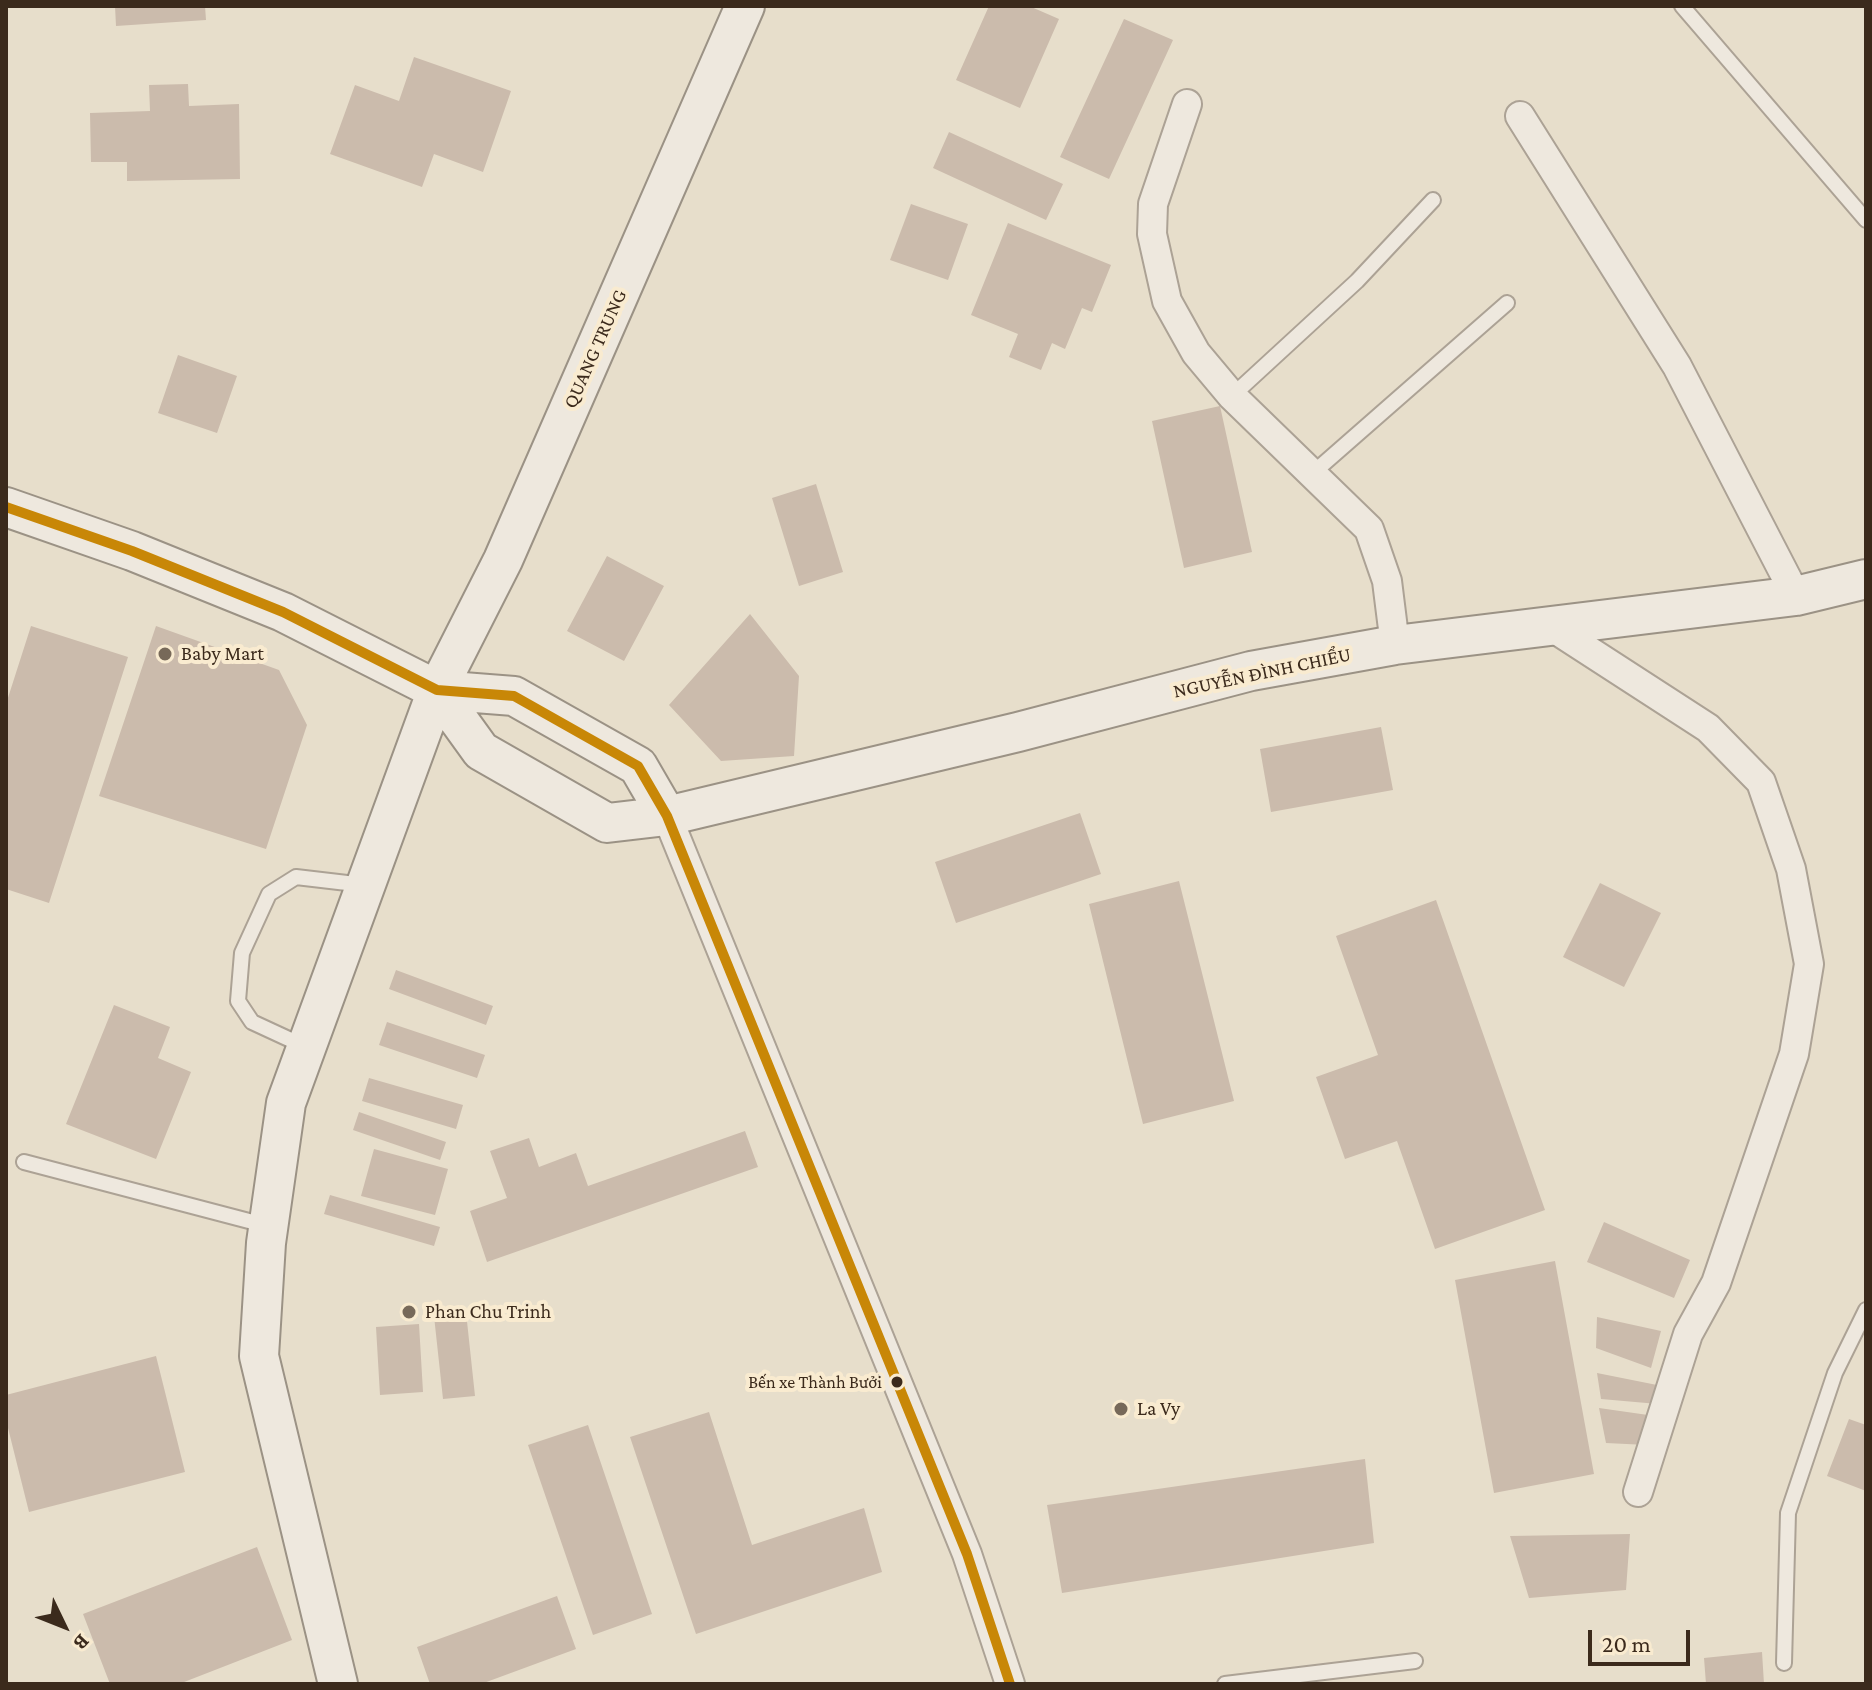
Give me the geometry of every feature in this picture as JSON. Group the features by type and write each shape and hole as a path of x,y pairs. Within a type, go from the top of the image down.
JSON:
{"main road":[{"name":"QUANG TRUNG","path":"437,690 509,546 745,6"},
{"path":"6,507 132,551 283,612 437,690 514,696 638,766 667,816"},
{"name":"NGUYỄN ĐÌNH CHIỂU","path":"437,690 481,751 607,823 667,816 1018,732 1251,671 1395,645 1796,596 1866,579"},
{"path":"338,1684 259,1356 268,1226 286,1103 437,690"}],"street":[{"path":"1187,104 1153,204 1152,234 1167,301 1196,353 1232,396 1369,529 1387,581 1395,645"},
{"path":"1520,116 1677,366 1796,596"},
{"path":"1552,627 1708,728 1761,782 1791,869 1809,964 1794,1054 1716,1283 1688,1334 1638,1492"},
{"path":"667,816 967,1554 1010,1684"}],"lane":[{"path":"1682,6 1866,220"},
{"path":"1232,396 1357,281 1433,200"},
{"path":"1313,473 1507,303"},
{"path":"306,1047 252,1022 238,1001 242,953 269,894 296,877 365,885"},
{"path":"24,1162 268,1226"},
{"path":"1784,1663 1788,1513 1835,1373 1866,1310"},
{"path":"1225,1684 1415,1661"}],"building":[{"path":"115,6 205,6 206,20 116,26"},
{"path":"989,6 1029,6 1059,19 1020,108 956,80"},
{"path":"1124,19 1173,40 1109,179 1060,157"},
{"path":"414,57 511,91 483,172 434,154 422,187 330,154 355,85 399,101"},
{"path":"188,84 189,106 239,104 240,179 127,181 127,162 91,162 90,113 150,111 149,85"},
{"path":"949,132 1063,184 1046,220 933,168"},
{"path":"911,204 968,224 948,280 890,260"},
{"path":"1008,223 1111,265 1092,312 1082,308 1065,349 1052,343 1041,370 1009,357 1018,334 971,315"},
{"path":"178,355 237,376 217,433 158,413"},
{"path":"1220,406 1252,552 1184,568 1152,421"},
{"path":"816,484 843,572 799,586 772,498"},
{"path":"607,556 664,586 624,661 567,631"},
{"path":"750,614 799,676 794,756 721,761 669,705"},
{"path":"31,626 128,657 49,903 6,889 6,704"},
{"path":"156,626 279,670 307,725 266,849 99,796"},
{"path":"1381,727 1393,790 1271,812 1260,749"},
{"path":"1080,813 1101,874 956,923 935,862"},
{"path":"1179,881 1234,1101 1143,1124 1089,904"},
{"path":"1600,883 1661,913 1624,987 1563,957"},
{"path":"1436,900 1545,1210 1435,1249 1397,1141 1345,1159 1316,1077 1378,1055 1336,936"},
{"path":"396,970 493,1006 486,1025 389,989"},
{"path":"114,1005 170,1027 158,1058 191,1072 156,1159 66,1124"},
{"path":"387,1022 485,1055 477,1078 379,1045"},
{"path":"369,1078 463,1105 456,1129 362,1101"},
{"path":"359,1112 446,1142 440,1160 353,1130"},
{"path":"745,1131 758,1167 487,1262 470,1211 507,1198 490,1151 529,1138 539,1167 576,1153 588,1186"},
{"path":"374,1149 448,1169 435,1215 361,1196"},
{"path":"330,1195 440,1227 434,1246 324,1214"},
{"path":"1604,1222 1690,1260 1674,1298 1587,1262"},
{"path":"1555,1261 1594,1474 1494,1493 1455,1280"},
{"path":"466,1312 475,1396 443,1399 434,1316"},
{"path":"1597,1317 1661,1331 1651,1368 1596,1348"},
{"path":"419,1324 423,1392 380,1395 376,1327"},
{"path":"156,1356 185,1472 29,1512 6,1420 6,1395"},
{"path":"1597,1373 1662,1386 1658,1404 1601,1399"},
{"path":"1599,1408 1655,1416 1647,1445 1606,1443"},
{"path":"709,1412 752,1545 864,1508 882,1572 696,1634 630,1437"},
{"path":"1849,1419 1866,1425 1866,1491 1827,1476"},
{"path":"588,1425 652,1614 593,1635 528,1445"},
{"path":"1365,1459 1374,1543 1062,1593 1047,1505"},
{"path":"1630,1534 1626,1590 1529,1598 1510,1536"},
{"path":"257,1547 292,1640 179,1684 110,1684 83,1614"},
{"path":"557,1596 576,1649 481,1684 430,1684 417,1647"},
{"path":"1762,1652 1764,1684 1706,1684 1704,1658"}],"transit line":[{"path":"6,507 132,551 283,612 437,690 514,696 638,766 667,816 967,1554 1010,1684"}],"place":[{"name":"Baby Mart","path":"165,654"},
{"name":"Phan Chu Trinh","path":"409,1312"},
{"name":"Bến xe Thành Bưởi","path":"897,1382"},
{"name":"La Vy","path":"1121,1409"}]}
